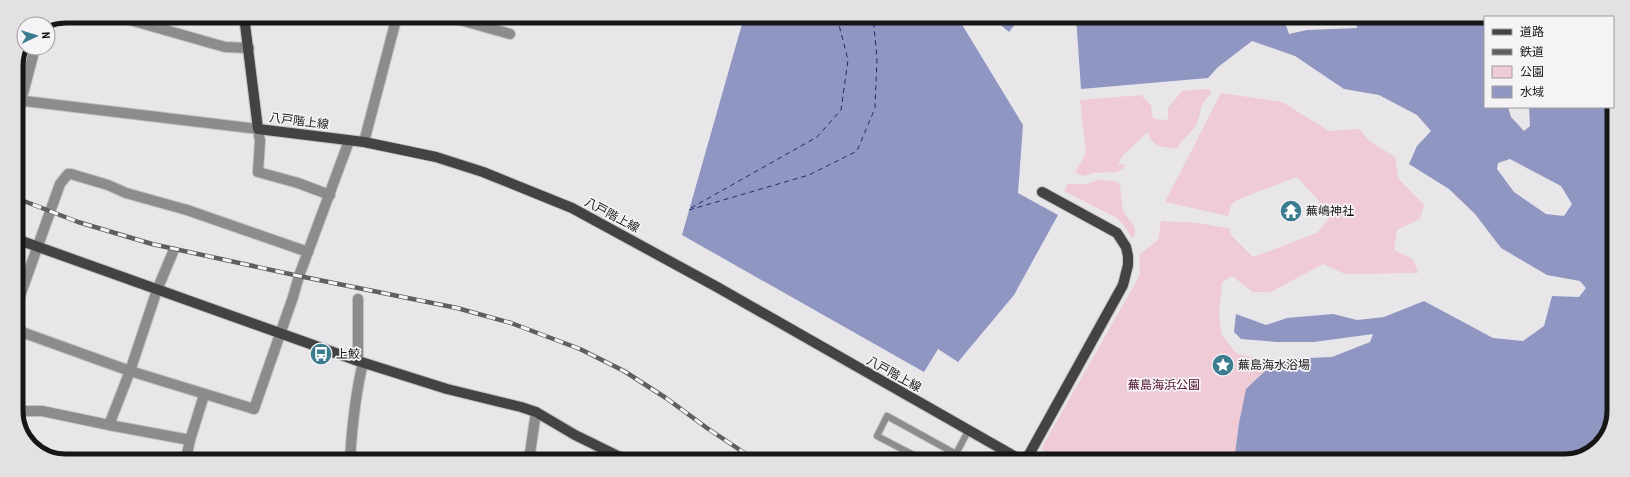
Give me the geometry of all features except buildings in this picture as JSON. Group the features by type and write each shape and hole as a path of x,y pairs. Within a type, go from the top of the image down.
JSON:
{"main road":[{"name":"八戸階上線","path":"245,23 258,129 364,142 436,157 483,172 572,208 716,287 1010,454"},
{"path":"1029,454 1123,285 1128,265 1126,247 1117,233 1042,192"},
{"path":"23,241 361,362 447,389 521,406 536,412 576,435 614,454"}],"street":[{"path":"141,23 225,47 249,48"},
{"path":"364,142 395,23"},
{"path":"471,23 510,34"},
{"path":"23,87 33,56"},
{"path":"23,100 258,129 260,141 258,172 298,182 330,194"},
{"path":"23,333 130,371 204,395 254,409 308,252 349,141"},
{"path":"23,288 60,184 68,174 108,185 126,193 187,210 308,252"},
{"path":"109,425 173,252"},
{"path":"350,454 353,420 361,362 358,299"},
{"path":"187,454 204,395"},
{"path":"23,411 42,411 190,440"},
{"path":"530,454 536,412"}],"lane":[{"path":"912,454 877,436 887,416 956,454 968,431"}],"green space":[{"path":"1209,89 1211,94 1202,105 1196,125 1178,148 1168,148 1155,144 1148,132 1123,155 1118,164 1125,165 1125,167 1117,172 1092,173 1085,176 1075,173 1086,153 1080,100 1141,95 1151,105 1152,116 1155,119 1168,120 1168,108 1182,91"},
{"name":"蕪島海浜公園","path":"1221,93 1282,102 1329,131 1360,129 1368,140 1395,157 1398,178 1424,205 1420,219 1397,230 1394,250 1413,259 1418,273 1345,274 1323,264 1271,292 1253,292 1232,276 1222,282 1219,313 1221,334 1237,354 1265,360 1275,367 1265,371 1246,389 1235,454 1050,454 1041,449 1140,275 1139,255 1158,240 1161,221 1199,223 1230,229 1231,235 1253,257 1317,233 1328,220 1318,200 1297,177 1237,200 1231,205 1228,216 1165,202"},
{"path":"1098,180 1115,181 1120,184 1123,211 1135,228 1134,236 1132,238 1117,218 1064,191 1068,184 1087,184"}],"water":[{"path":"742,23 961,23 1023,125 1018,193 1058,215 1014,295 958,362 938,349 924,372 682,235"},
{"path":"998,23 1016,23 1009,32"},
{"path":"1076,23 1285,23 1289,34 1307,30 1357,28 1357,23 1484,23 1484,108 1508,108 1511,117 1524,131 1530,126 1529,108 1607,108 1607,417 1600,435 1583,450 1570,454 1235,454 1246,389 1265,371 1275,367 1285,359 1332,357 1370,342 1373,334 1314,342 1277,342 1241,339 1234,332 1236,314 1266,325 1287,318 1333,314 1357,320 1384,317 1424,301 1493,338 1523,341 1544,326 1552,296 1579,297 1586,288 1580,281 1547,275 1501,248 1475,214 1449,189 1409,164 1417,146 1431,131 1417,115 1379,95 1344,89 1295,56 1252,41 1218,67 1208,78 1081,89","holes":["1510,159 1561,186 1572,204 1564,216 1546,214 1514,192 1497,169 1498,163"]}],"ferry route":[{"path":"691,208 817,137 841,110 848,60 839,23"},
{"path":"689,210 809,175 857,151 875,108 877,58 874,23"}],"railway":[{"path":"23,201 78,222 152,244 457,308 511,323 580,349 624,371 666,398 746,454"}],"place":[{"name":"蕪嶋神社","path":"1291,211"},
{"name":"上鮫","path":"321,354"},
{"name":"蕪島海水浴場","path":"1223,365"}]}
